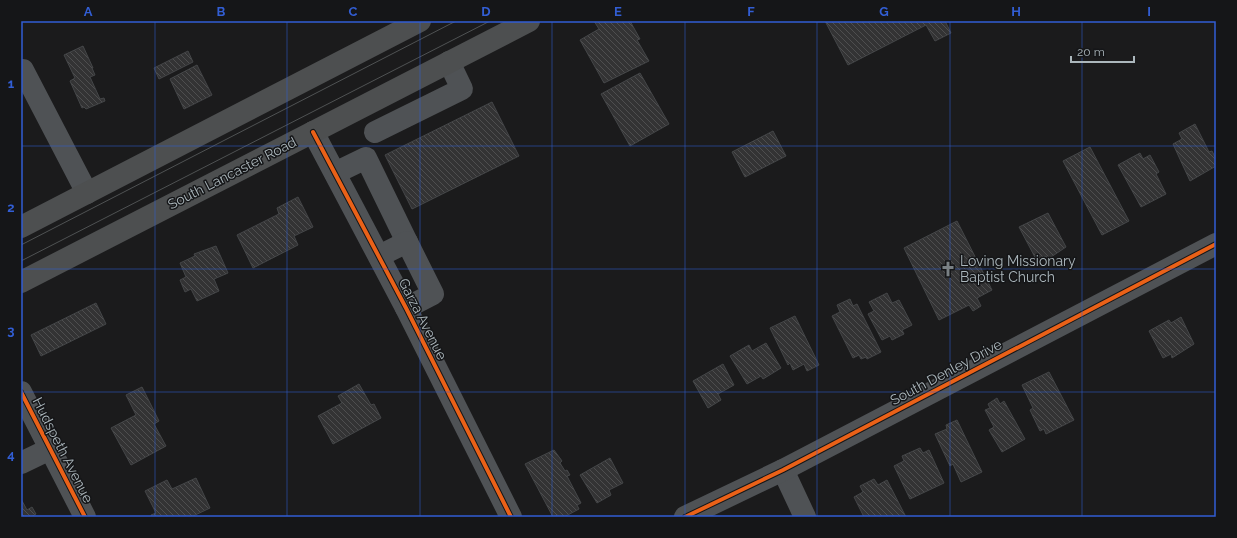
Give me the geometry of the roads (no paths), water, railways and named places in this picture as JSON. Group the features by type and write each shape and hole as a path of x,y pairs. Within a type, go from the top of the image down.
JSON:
{"main road":[{"path":"21,227 420,21"},
{"name":"South Lancaster Road","path":"21,282 529,21"}],"street":[{"path":"375,132 462,89 449,62"},
{"path":"23,70 88,193"},
{"path":"335,173 366,158 375,132 364,106"},
{"name":"Garza Avenue","path":"313,132 406,308 511,517"},
{"path":"366,158 433,294 406,308"},
{"path":"379,256 407,242"},
{"name":"South Denley Drive","path":"686,517 783,470 1216,244"},
{"name":"Hudspeth Avenue","path":"21,392 85,517"},
{"path":"21,463 50,448"},
{"path":"783,470 804,517"}],"tram line":[{"path":"21,245 456,21"},
{"path":"21,261 490,21"}],"place":[{"name":"Loving Missionary Baptist Church","path":"948,269"}]}
